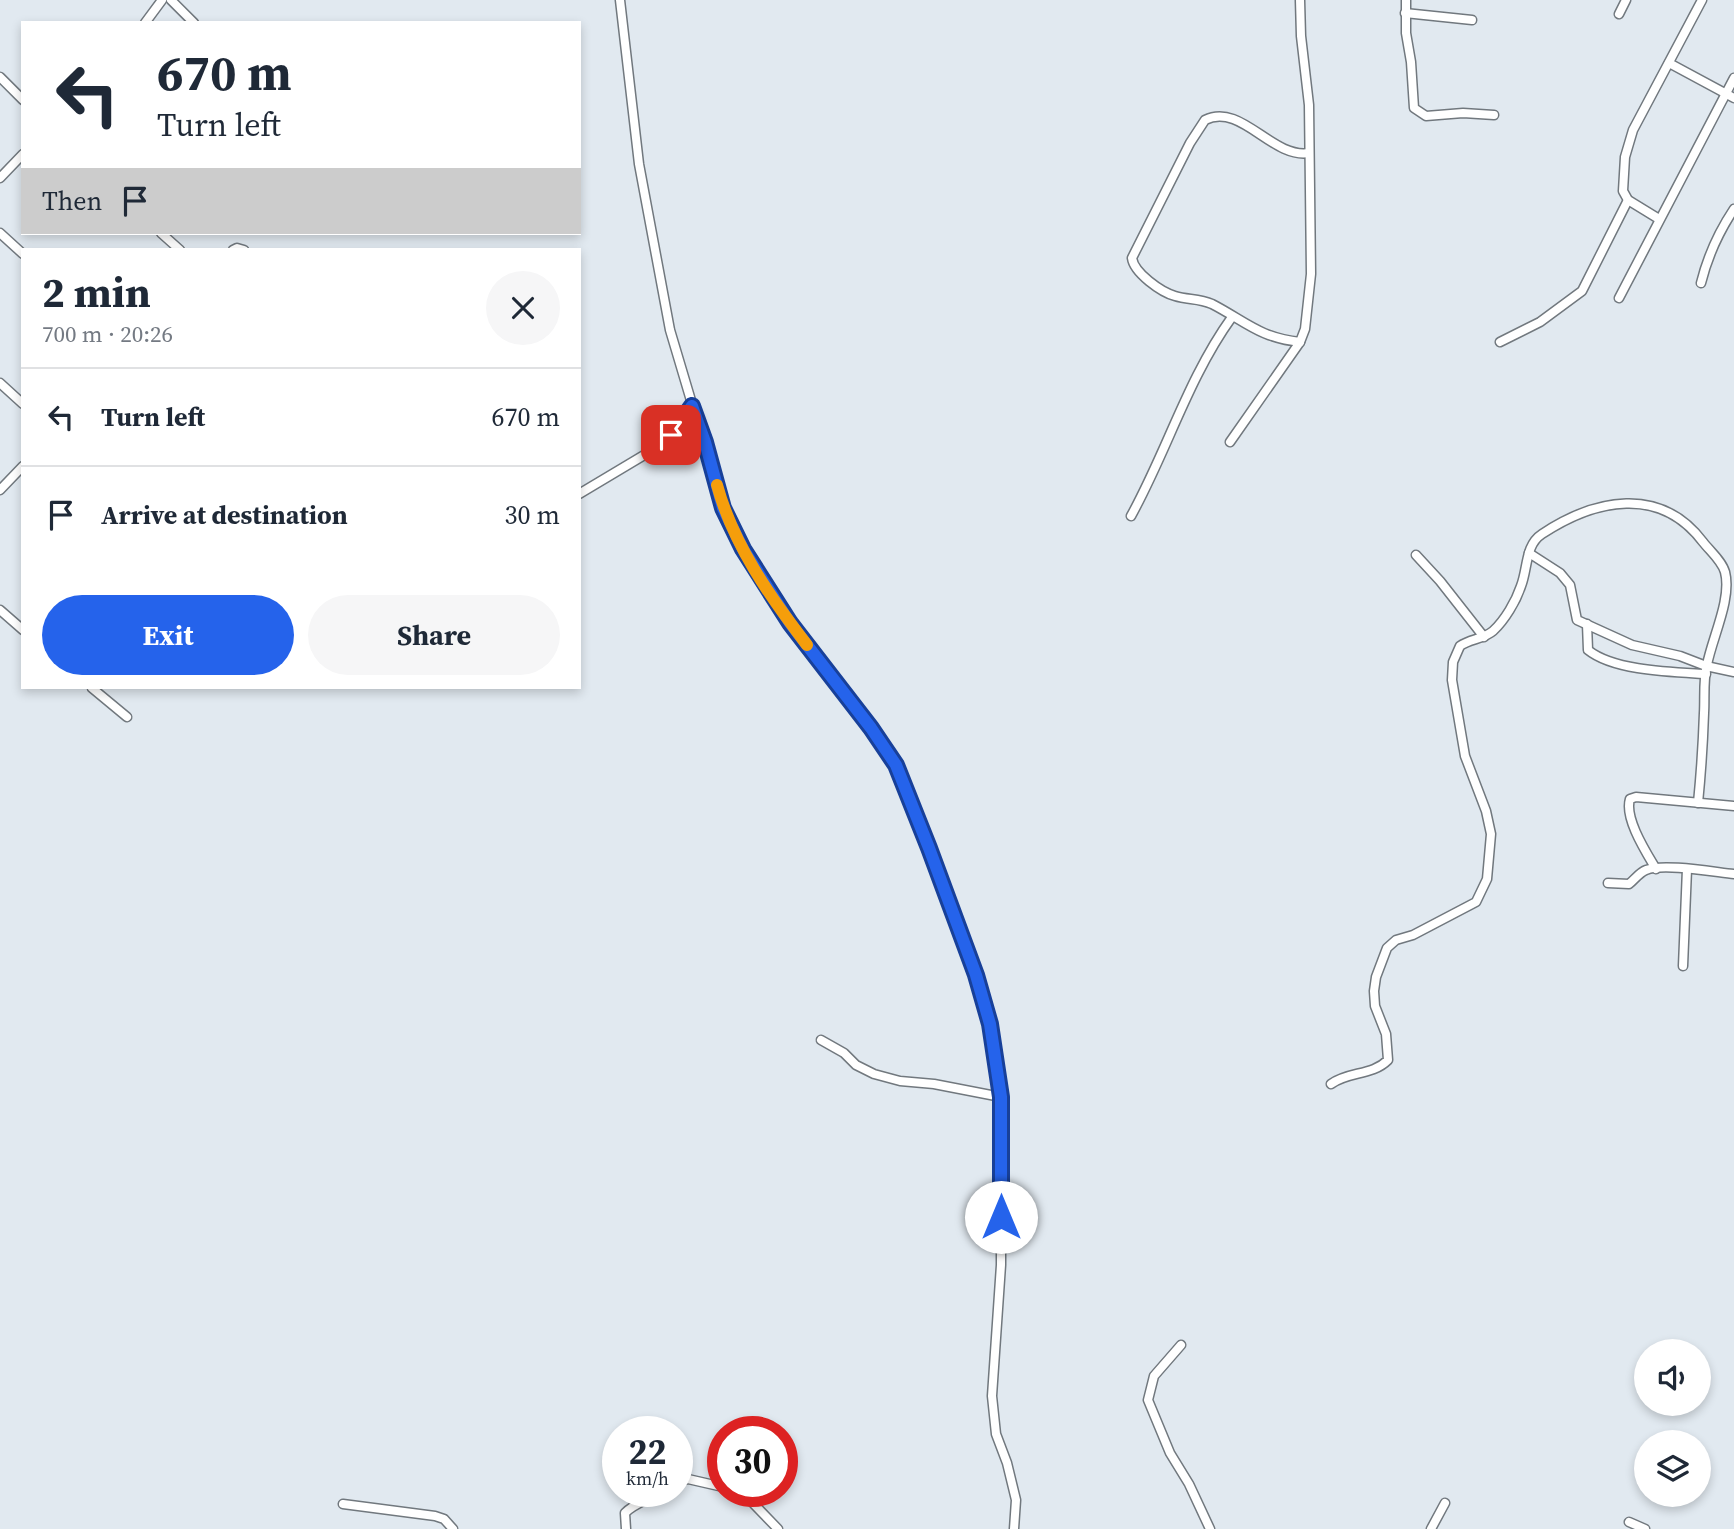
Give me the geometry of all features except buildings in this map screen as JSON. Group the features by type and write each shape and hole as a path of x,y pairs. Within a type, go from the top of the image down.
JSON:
{"street":[{"path":"146,21 162,0"},
{"path":"171,0 192,21"},
{"path":"620,0 639,164 670,330 723,508 743,549 790,623 896,765 976,975 990,1024 1001,1097 1001,1265 992,1396 996,1434 1007,1463 1016,1500 1014,1529"},
{"path":"1230,442 1300,342 1306,329 1311,274 1309,105 1300,0"},
{"path":"1406,0 1414,108 1426,116 1463,113 1494,115"},
{"path":"1619,14 1626,0"},
{"path":"1659,219 1628,200 1623,191 1628,148 1633,130 1702,0"},
{"path":"1405,13 1472,20"},
{"path":"1669,63 1730,96"},
{"path":"0,77 21,98"},
{"path":"1619,298 1659,219 1730,96 1734,78"},
{"path":"1300,342 1268,336 1200,300 1175,296 1161,289 1133,264 1133,253 1189,142 1205,120 1221,116 1231,119 1286,151 1296,155 1309,153"},
{"path":"0,178 21,155"},
{"path":"1500,342 1540,322 1582,290 1628,200"},
{"path":"1701,283 1717,236 1734,209"},
{"path":"0,233 21,252"},
{"path":"163,235 178,248"},
{"path":"1131,516 1151,481 1188,392 1214,343 1232,317"},
{"path":"0,383 21,402"},
{"path":"581,493 661,444 692,406"},
{"path":"0,491 21,468"},
{"path":"1331,1084 1342,1076 1378,1069 1388,1060 1386,1034 1375,1006 1374,991 1376,977 1387,948 1396,940 1476,902 1487,879 1491,834 1486,811 1465,756 1452,680 1453,662 1460,646 1484,637 1500,624 1514,603 1521,587 1530,544 1539,535 1567,520 1618,503 1636,503 1665,510 1695,531 1726,573 1726,589 1706,670 1698,803"},
{"path":"1529,552 1560,573 1570,585 1577,620 1632,645 1680,656 1706,670"},
{"path":"1416,555 1484,637"},
{"path":"0,610 21,628"},
{"path":"1587,624 1588,650 1604,659 1667,671 1706,670 1734,673"},
{"path":"93,689 127,717"},
{"path":"1656,869 1637,833 1630,814 1630,799 1636,797 1734,806"},
{"path":"1608,883 1629,884 1646,870 1656,869 1734,874"},
{"path":"1682,967 1687,869"},
{"path":"821,1040 844,1053 856,1065 874,1074 900,1081 934,1084 1001,1097"},
{"path":"1181,1345 1154,1376 1148,1400 1170,1453 1189,1484 1210,1529"},
{"path":"1431,1529 1445,1503"},
{"path":"343,1504 435,1516 453,1529"},
{"path":"626,1529 625,1513 632,1507"},
{"path":"757,1507 778,1529"},
{"path":"1629,1522 1645,1529"}],"slow traffic":[{"path":"717,485 723,508 743,549 807,645"}],"route":[{"path":"671,435 692,406 723,508 743,549 790,623 896,765 976,975 990,1024 1001,1097 1001,1217"}]}
